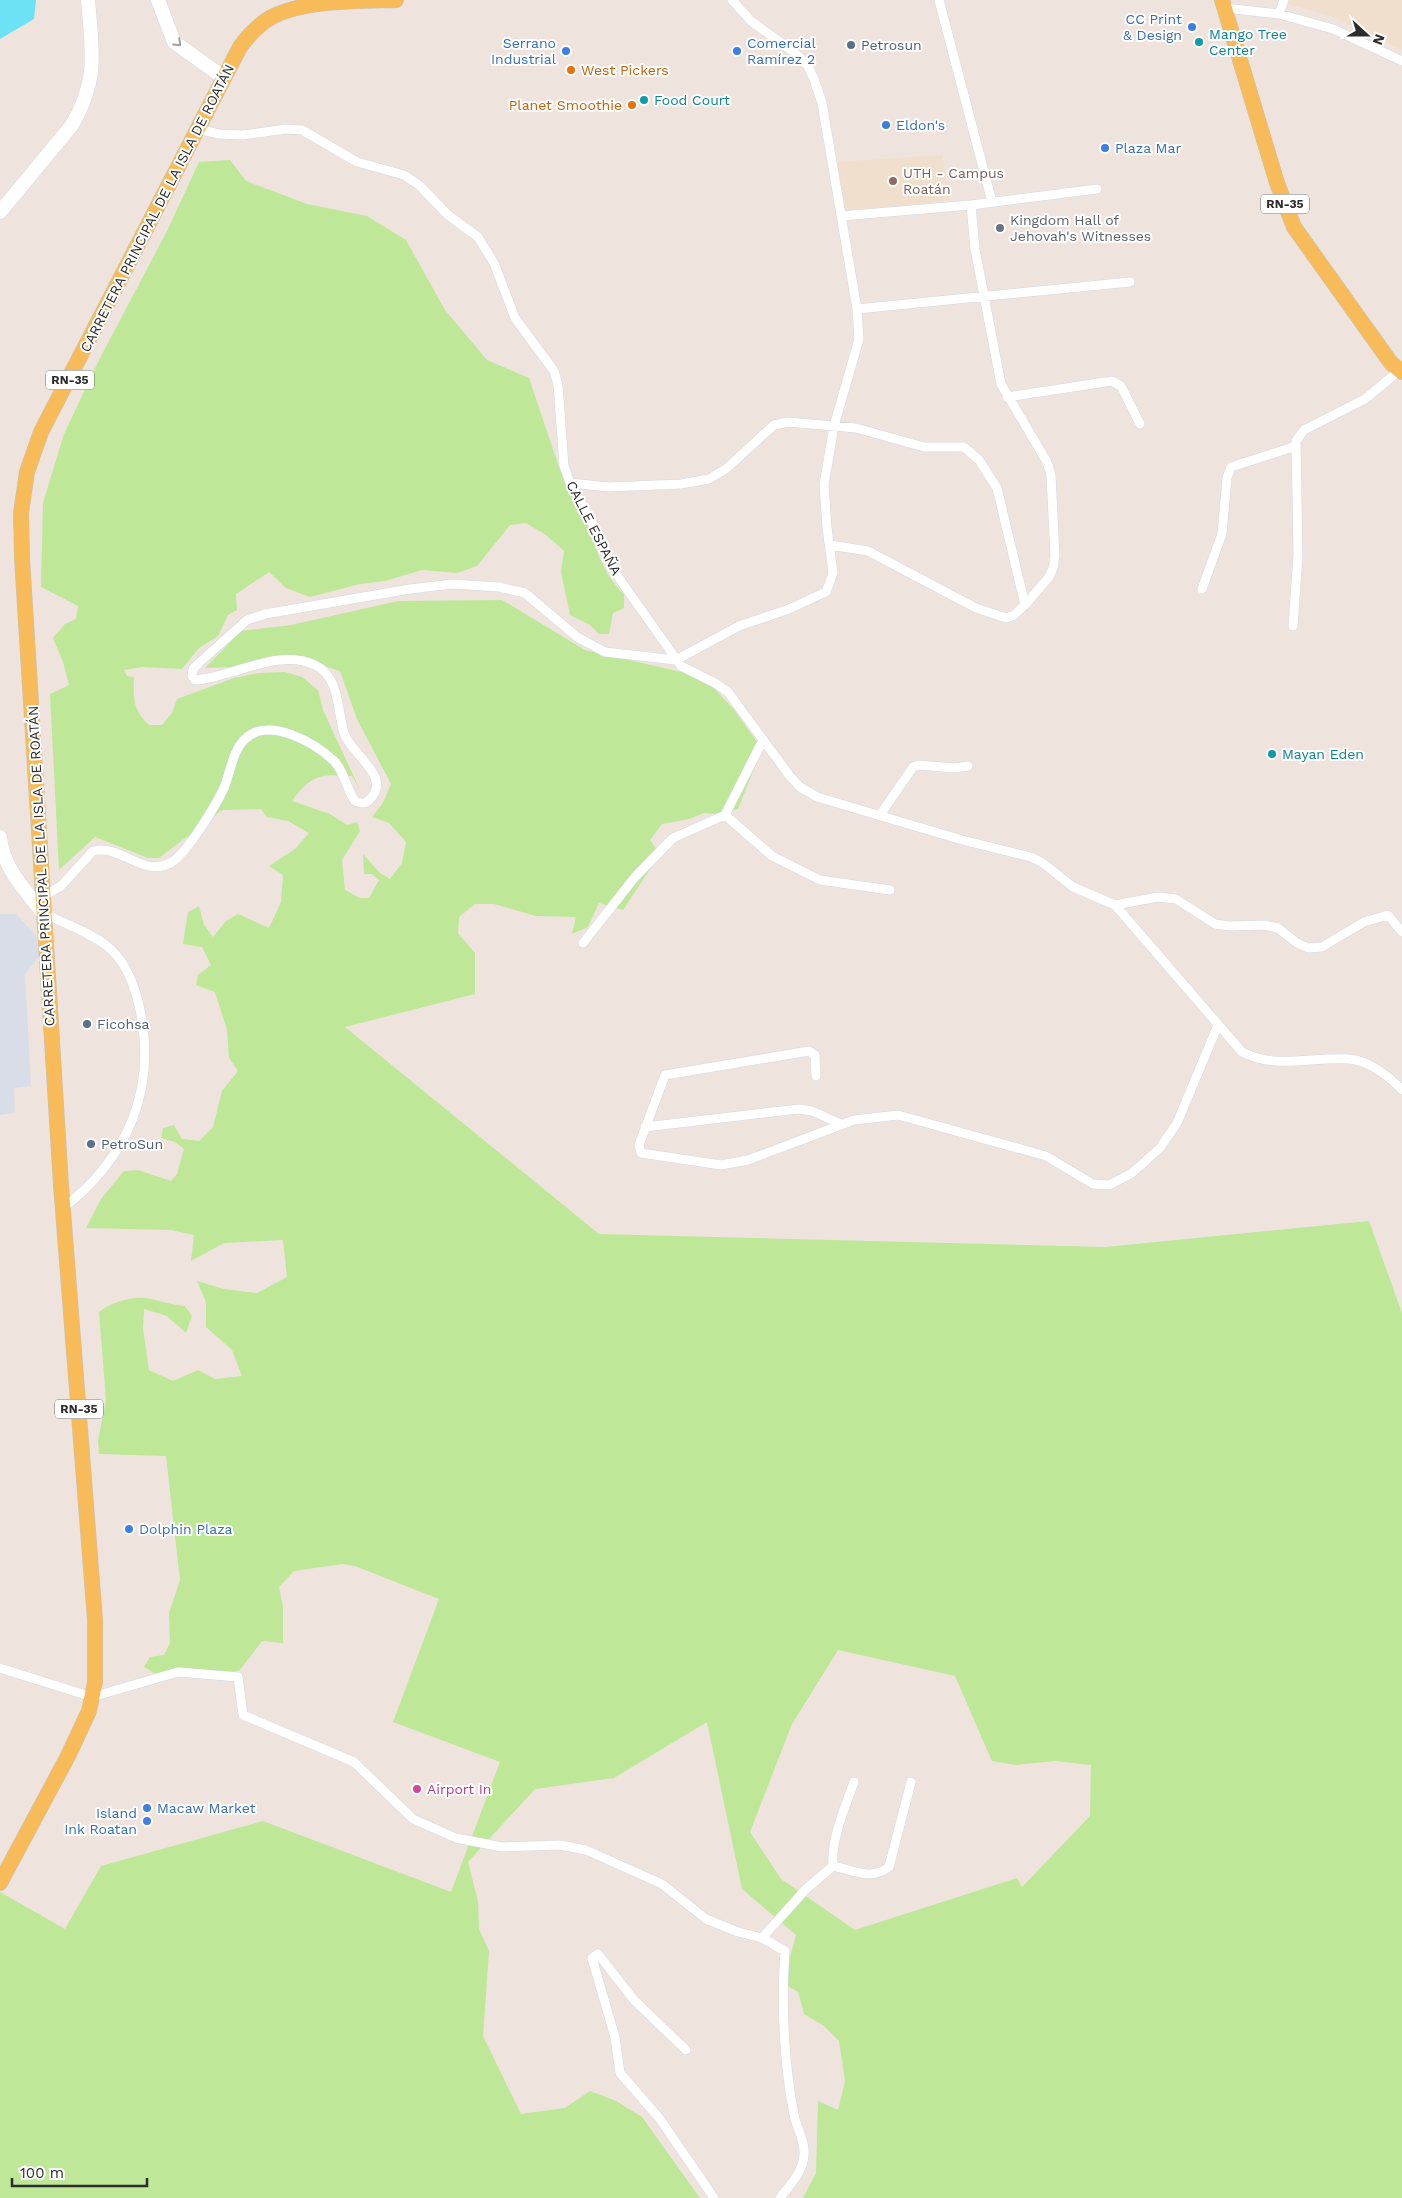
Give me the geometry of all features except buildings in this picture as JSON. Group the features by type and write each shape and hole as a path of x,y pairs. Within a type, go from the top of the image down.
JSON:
{"main road":[{"name":"CARRETERA PRINCIPAL DE LA ISLA DE ROATÁN","path":"0,1883 68,1756 89,1711 95,1682 95,1620 62,1209 22,558 21,513 27,472 41,432 240,47 252,32 270,18 287,11 339,2 396,0"},
{"name":"RN-35","path":"1223,4 1277,183 1294,227 1391,363 1401,371"}],"street":[{"path":"0,212 72,125 81,109 93,68 88,0"},
{"path":"158,0 174,42 223,77"},
{"path":"44,896 61,886 93,851 109,850 148,868 160,868 173,862 181,855 210,813 223,789 238,750 244,740 254,734 264,732 289,733 311,744 334,761 340,768 355,801 360,804 367,802 373,796 378,785 375,776 346,740 334,686 326,673 314,664 296,661 277,661 250,666 204,680 195,680 192,676 199,662 247,620 265,614 410,589 452,584 500,587 525,593 577,638 605,652 676,660 739,626 789,609 826,592 834,573 824,485 834,426 858,348 857,309 822,103 814,79 808,66 794,52 751,21 732,0"},
{"path":"939,0 992,202"},
{"path":"1279,14 1284,0"},
{"path":"1223,4 1279,14 1333,29 1402,61"},
{"name":"CALLE ESPAÑA","path":"197,129 219,134 235,135 286,129 302,130 358,162 404,175 419,185 448,214 478,237 494,263 515,318 554,372 558,385 564,466 570,483 601,539 614,571 676,660"},
{"path":"841,216 970,205 1097,189"},
{"path":"830,545 868,551 976,608 1006,618 1014,615 1025,605 1054,568 1056,556 1051,476 1047,462 1001,384 986,297 975,249 970,205"},
{"path":"857,309 1130,282"},
{"path":"1293,626 1298,555 1296,441 1304,430 1365,399 1401,371"},
{"path":"1007,397 1112,381 1121,386 1140,424"},
{"path":"570,483 609,487 681,484 709,479 726,468 774,425 788,422 873,432 924,447 964,447 972,452 992,478 999,493 1025,605"},
{"path":"1202,589 1222,534 1227,478 1231,467 1296,446"},
{"path":"676,660 687,671 715,683 728,692 789,775 800,787 818,797 1031,857 1043,863 1072,887 1115,904 1242,1052 1253,1058 1284,1062 1350,1058 1380,1072 1402,1090"},
{"path":"583,943 635,877 673,838 725,815 763,740"},
{"path":"880,815 913,768 918,765 954,768 968,766"},
{"path":"725,815 772,856 820,880 890,890"},
{"path":"0,837 1,852 16,878 43,913 88,934 108,946 125,966 136,989 146,1034 144,1079 133,1123 111,1158 86,1190 62,1209"},
{"path":"1115,904 1158,897 1176,899 1215,924 1230,926 1265,925 1278,928 1297,943 1308,948 1322,947 1364,922 1388,915 1402,932"},
{"path":"816,1076 816,1055 809,1051 665,1075 639,1145 642,1153 720,1165 748,1160 841,1124 898,1115 1046,1156 1093,1184 1109,1185 1132,1174 1160,1148 1177,1123 1218,1025"},
{"path":"645,1127 798,1109 812,1111 841,1124"},
{"path":"0,1668 92,1697 178,1672 238,1677 243,1715 354,1762 413,1819 456,1838 502,1847 560,1845 586,1850 662,1884 706,1919 738,1932 762,1938 785,1950 782,1988 788,2068 794,2117 803,2137 804,2156 798,2175 780,2198"},
{"path":"833,1866 832,1856 839,1826 854,1782"},
{"path":"833,1866 870,1876 881,1874 890,1867 911,1782"},
{"path":"762,1938 806,1889 833,1866"},
{"path":"686,2050 634,2000 598,1954 592,1958 615,2036 620,2073 660,2119 714,2198"}],"shaded area":[{"path":"1288,0 1402,0 1402,50 1331,16 1287,4"},
{"name":"UTH - Campus Roatán","path":"942,155 950,200 844,212 836,162"},
{"path":"0,914 16,914 36,936 40,956 25,974 31,1086 14,1088 15,1113 0,1115"}],"green space":[{"path":"230,160 246,181 307,204 367,216 406,240 445,310 487,360 529,378 560,470 578,499 603,565 612,580 624,594 624,608 613,613 609,634 599,634 590,625 570,615 561,572 564,551 546,535 526,523 510,525 477,566 457,573 422,570 385,581 360,584 310,597 286,588 269,572 236,594 237,610 228,615 218,636 199,648 182,669 142,667 124,670 127,676 134,677 135,703 144,720 149,725 162,725 172,713 177,699 234,678 258,673 285,672 302,677 318,690 323,710 360,790 352,776 324,776 311,781 292,801 330,814 347,825 357,822 360,831 342,860 345,890 360,898 369,898 379,880 372,874 364,874 363,854 380,873 390,879 402,863 406,842 389,823 372,817 383,803 391,784 357,719 340,671 293,656 233,667 205,668 241,631 291,625 398,601 502,600 585,650 686,673 715,689 735,711 762,749 738,809 716,814 704,813 689,819 662,824 650,840 660,854 623,910 599,903 588,927 572,934 576,917 536,916 494,904 475,904 459,917 458,933 475,953 475,994 345,1027 599,1234 1105,1247 1369,1221 1402,1313 1402,2198 803,2198 816,2173 818,2101 838,2110 845,2081 839,2041 824,2026 804,2014 798,1992 783,1983 796,1935 742,1889 707,1722 614,1778 535,1789 468,1862 478,1901 479,1929 489,1951 483,2036 521,2114 565,2108 590,2091 616,2101 642,2117 700,2198 0,2198 0,1892 65,1929 101,1866 263,1821 451,1892 500,1762 393,1722 439,1599 355,1566 342,1564 294,1571 279,1587 283,1606 283,1643 262,1641 240,1670 229,1673 156,1674 144,1667 150,1657 164,1655 170,1643 169,1613 180,1580 166,1456 99,1454 98,1441 106,1400 99,1312 115,1303 134,1298 146,1298 185,1306 192,1316 186,1333 167,1316 144,1309 143,1328 149,1370 173,1381 198,1370 215,1379 242,1376 232,1350 206,1327 206,1302 197,1281 224,1289 257,1293 287,1277 283,1240 224,1243 191,1261 194,1235 171,1230 86,1228 101,1199 124,1171 138,1170 171,1181 177,1174 184,1149 175,1142 161,1138 163,1128 174,1125 182,1139 199,1141 213,1127 222,1091 238,1071 229,1058 227,1030 215,992 196,985 198,975 211,965 202,947 183,944 188,912 199,906 204,925 213,937 226,921 238,914 269,928 281,902 283,875 269,866 295,849 309,833 288,821 267,817 261,809 222,810 159,858 148,858 95,837 59,870 50,694 69,685 63,662 53,638 65,624 76,619 78,606 41,587 43,503 64,434 99,360 167,231 199,162","holes":["838,1650 955,1676 992,1761 1016,1765 1055,1761 1091,1765 1090,1816 1022,1887 1017,1878 855,1930 781,1879 750,1832 792,1724"]}],"water":[{"path":"0,0 36,0 34,19 0,39"}],"place":[{"name":"CC Print & Design","path":"1192,27"},
{"name":"Mango Tree Center","path":"1199,42"},
{"name":"Petrosun","path":"851,45"},
{"name":"Serrano Industrial","path":"566,51"},
{"name":"Comercial Ramírez 2","path":"737,51"},
{"name":"West Pickers","path":"571,70"},
{"name":"Food Court","path":"644,100"},
{"name":"Planet Smoothie","path":"632,105"},
{"name":"Eldon's","path":"886,125"},
{"name":"Plaza Mar","path":"1105,148"},
{"name":"UTH - Campus Roatán","path":"893,181"},
{"name":"Kingdom Hall of Jehovah's Witnesses","path":"1000,228"},
{"name":"Mayan Eden","path":"1272,754"},
{"name":"Ficohsa","path":"87,1024"},
{"name":"PetroSun","path":"91,1144"},
{"name":"Dolphin Plaza","path":"129,1529"},
{"name":"Airport In","path":"417,1789"},
{"name":"Macaw Market","path":"147,1808"},
{"name":"Island Ink Roatan","path":"147,1821"}]}
